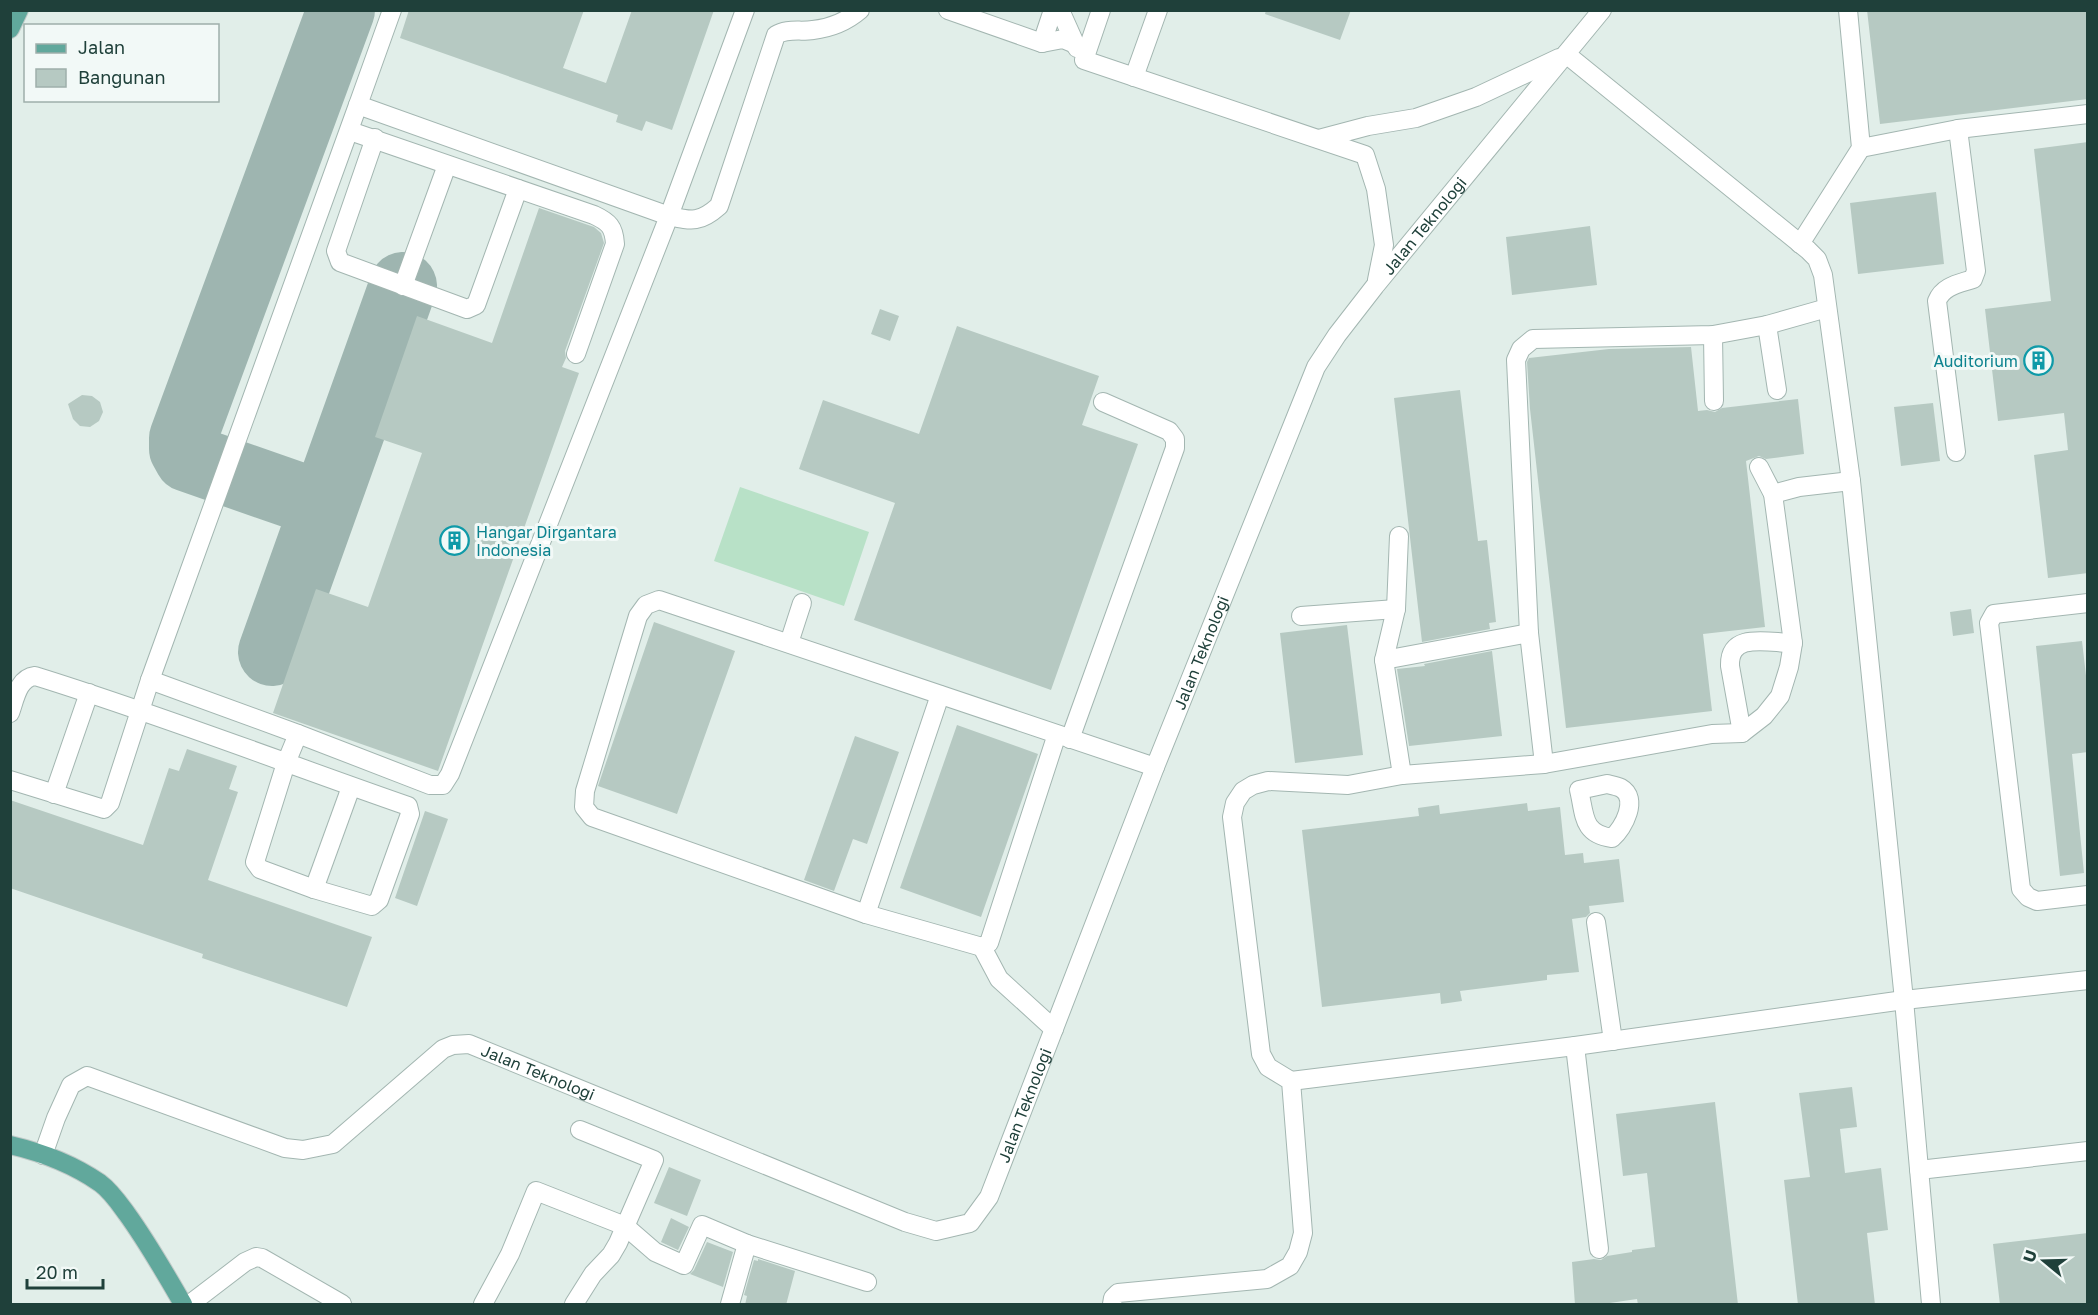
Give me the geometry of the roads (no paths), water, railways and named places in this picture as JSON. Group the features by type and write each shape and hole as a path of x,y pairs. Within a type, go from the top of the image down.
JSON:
{"main road":[{"path":"10,29 18,10"},
{"path":"10,1145 43,1155 100,1183 115,1198 148,1243 183,1305"}],"street":[{"path":"10,780 104,809 110,803 150,680 392,10"},
{"path":"150,680 430,785 442,785 450,774 669,216 745,10"},
{"path":"358,105 669,216 689,220 707,217 719,206 776,35 783,30 814,30 837,26 860,10"},
{"path":"948,10 1042,43 1063,39 1075,44"},
{"path":"1042,43 1053,10"},
{"path":"1060,10 1084,60 1365,155 1376,189 1384,245 1375,286"},
{"path":"1084,60 1101,10"},
{"path":"1134,77 1158,10"},
{"name":"Jalan Teknologi","path":"43,1155 71,1085 87,1076 285,1148 303,1150 333,1144 442,1049 453,1045 469,1044 905,1222 936,1231 970,1223 989,1197 1155,767 1316,367 1337,335 1375,286 1602,10"},
{"path":"1800,244 1861,148 1848,10"},
{"path":"1318,140 1368,126 1416,118 1476,97 1566,54 1817,259 1822,275 1851,481 1904,1000 1931,1305"},
{"path":"1861,148 1958,129 2088,114"},
{"path":"1956,452 1937,301 1941,292 1948,287 1973,279 1976,271 1958,129"},
{"path":"350,130 594,214 605,220 614,232 615,244 576,354"},
{"path":"375,138 336,251 340,262 467,309 476,305 518,189"},
{"path":"403,286 447,165"},
{"path":"1544,764 1529,633 1516,360 1521,349 1533,339 1713,335 1767,326 1827,308"},
{"path":"1767,326 1777,390"},
{"path":"1713,335 1714,401"},
{"path":"1102,402 1169,431 1175,439 1174,448 1064,736 989,943 982,947 866,914 592,817 584,807 585,791 638,616 646,605 659,600 789,643 940,695 1064,736 1155,767"},
{"path":"1759,467 1773,494 1793,643 1789,667 1780,696 1764,716 1742,733 1712,734 1544,764 1402,775 1348,784 1269,781 1243,791 1235,803 1232,817 1261,1054 1268,1067 1291,1081 1613,1041 1904,1000 2088,980"},
{"path":"1773,494 1799,487 1851,481"},
{"path":"1399,536 1396,609 1384,660 1402,775"},
{"path":"789,643 802,603"},
{"path":"2088,603 1994,614 1989,623 2021,888 2028,897 2037,901 2088,894"},
{"path":"1301,616 1396,609"},
{"path":"1384,660 1529,633"},
{"path":"1742,733 1730,666 1732,650 1738,644 1746,642 1793,643"},
{"path":"10,713 21,684 35,676 140,710 286,763 351,787 408,806 410,814 379,900 372,906 314,889 260,869 255,862 286,763 298,734"},
{"path":"54,794 89,693"},
{"path":"866,914 940,695"},
{"path":"1579,758 1579,790"},
{"path":"314,889 351,787"},
{"path":"1596,921 1613,1041"},
{"path":"982,947 999,979 1054,1029"},
{"path":"1575,1046 1599,1249"},
{"path":"1112,1305 1113,1298 1118,1293 1267,1279 1290,1266 1298,1252 1304,1233 1291,1081"},
{"path":"574,1305 593,1274 610,1255 654,1160 580,1130"},
{"path":"1919,1170 2088,1151"},
{"path":"483,1305 510,1254 536,1191 625,1226 655,1252 684,1265 702,1225 747,1244 867,1282"},
{"path":"730,1305 747,1244"},
{"path":"190,1305 245,1262 256,1257 262,1258 342,1305"}],"place":[{"name":"Auditorium","path":"2039,361"},
{"name":"Hangar Dirgantara Indonesia","path":"455,541"}]}
